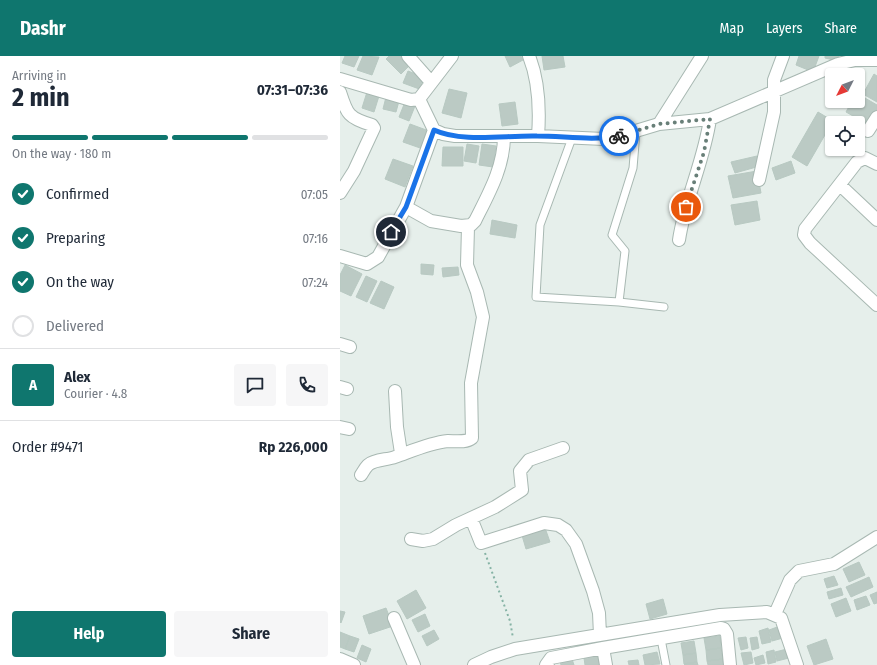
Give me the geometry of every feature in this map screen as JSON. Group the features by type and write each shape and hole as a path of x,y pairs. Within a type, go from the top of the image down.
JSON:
{"street":[{"path":"408,56 431,82"},
{"path":"340,79 411,100 419,99 452,56"},
{"path":"529,56 536,82 540,112 538,136"},
{"path":"659,124 702,56"},
{"path":"759,180 764,168 774,112 773,93 776,70 783,56"},
{"path":"419,99 434,130 449,136 538,136 604,139 636,132 659,124 710,119 838,64 854,60 877,60"},
{"path":"340,92 348,112 356,121 372,125 374,132 340,193"},
{"path":"868,131 877,117"},
{"path":"679,240 682,217 704,152 710,119"},
{"path":"340,256 363,264 374,261 406,207 434,130"},
{"path":"361,476 368,465 395,457 401,453 441,442 468,441 473,436 471,383 483,317 477,292 467,265 468,227 475,221 498,175 504,151 504,136"},
{"path":"877,164 865,158 859,160 805,229 805,237 877,305"},
{"path":"840,185 877,220"},
{"path":"406,207 431,221 468,227"},
{"path":"394,391 401,453"},
{"path":"411,539 429,541 456,525 495,507 521,491 520,471 529,460 563,448"},
{"path":"471,518 481,543 544,524 558,525 566,530 576,544 593,591 599,613 600,635"},
{"path":"775,614 790,580 799,571 834,564 877,537"},
{"path":"474,665 491,656 515,649 720,615 767,612 775,614 781,618 797,665"},
{"path":"394,618 414,665"},
{"path":"546,665 551,658 723,628 727,634 730,665"},
{"path":"603,648 606,665"},
{"path":"340,660 354,665"}],"lane":[{"path":"619,302 625,251 612,235 633,168 636,132"},
{"path":"572,138 540,225 536,294 539,298 619,302 664,307"},
{"path":"661,639 666,665"}],"path":[{"path":"481,543 510,621 515,649"}],"building":[{"path":"345,56 359,56 354,67 342,63"},
{"path":"363,56 379,57 372,75 357,70"},
{"path":"389,56 403,56 411,64 401,74 386,59"},
{"path":"505,56 521,56 523,60 510,67"},
{"path":"542,56 563,56 565,67 544,70"},
{"path":"799,56 819,56 813,72 796,65"},
{"path":"825,56 839,56 838,61 825,58"},
{"path":"408,71 426,78 422,90 403,83"},
{"path":"874,74 877,76 877,102 865,95 865,90"},
{"path":"449,89 467,93 461,118 442,113"},
{"path":"367,92 379,96 374,112 362,108"},
{"path":"386,97 399,101 396,112 383,109"},
{"path":"865,98 877,105 877,111 869,125 865,123 865,116 853,116 846,112 848,108 865,108"},
{"path":"405,102 415,106 409,121 399,117"},
{"path":"515,102 518,124 502,126 499,104"},
{"path":"818,112 825,116 825,135 807,166 792,157"},
{"path":"410,124 429,131 423,149 403,142"},
{"path":"467,144 479,146 476,163 464,161"},
{"path":"482,144 496,146 493,167 479,165"},
{"path":"443,147 463,147 463,166 442,166"},
{"path":"757,156 760,166 735,173 731,162"},
{"path":"393,159 413,166 405,187 385,179"},
{"path":"791,161 795,173 776,180 772,168"},
{"path":"757,171 761,193 733,198 728,176"},
{"path":"757,201 760,220 735,225 731,205"},
{"path":"492,220 517,225 515,238 490,234"},
{"path":"421,264 434,265 433,275 421,274"},
{"path":"345,265 362,274 351,296 340,291 340,275"},
{"path":"458,267 459,275 443,277 442,268"},
{"path":"366,276 377,281 367,302 356,297"},
{"path":"381,281 394,287 384,309 370,303"},
{"path":"544,525 550,542 526,549 521,532"},
{"path":"859,562 865,575 849,582 843,569"},
{"path":"834,576 838,585 827,588 824,579"},
{"path":"869,577 873,587 851,597 846,587"},
{"path":"841,588 843,595 829,599 827,592"},
{"path":"416,590 426,608 407,619 397,601"},
{"path":"877,592 877,603 874,604 870,595"},
{"path":"866,596 870,605 857,610 854,600"},
{"path":"846,598 851,611 836,617 831,604"},
{"path":"663,599 667,614 650,619 646,604"},
{"path":"386,608 393,626 369,634 363,616"},
{"path":"340,611 345,612 341,623 340,622"},
{"path":"425,614 430,626 418,632 412,620"},
{"path":"780,626 783,638 772,641 769,630"},
{"path":"768,628 771,642 762,644 759,631"},
{"path":"434,630 439,639 427,646 422,636"},
{"path":"340,632 350,636 345,649 340,647"},
{"path":"350,636 359,639 354,652 345,649"},
{"path":"720,636 721,648 706,650 704,638"},
{"path":"746,637 748,648 741,650 738,638"},
{"path":"757,637 759,648 752,650 750,638"},
{"path":"826,639 833,659 814,665 807,646"},
{"path":"694,641 696,653 683,655 681,643"},
{"path":"362,645 371,649 366,662 357,658"},
{"path":"721,648 723,659 707,661 706,650"},
{"path":"787,649 789,658 777,661 775,652"},
{"path":"774,650 776,662 768,664 766,652"},
{"path":"657,652 660,664 645,665 643,655"},
{"path":"751,652 753,663 744,665 741,653"},
{"path":"696,653 697,662 684,664 683,655"},
{"path":"598,655 600,665 585,665 584,658"},
{"path":"763,655 765,663 756,665 754,658"},
{"path":"572,659 574,665 561,665 560,661"},
{"path":"723,659 724,665 708,665 707,661"},
{"path":"638,660 639,665 629,665 628,661"},
{"path":"697,662 698,665 684,664"}],"way so far":[{"path":"619,136 659,124 710,119 708,138 696,171 686,207"}],"route":[{"path":"391,232 406,207 434,130 449,136 471,137 538,136 604,139 619,136"}]}
